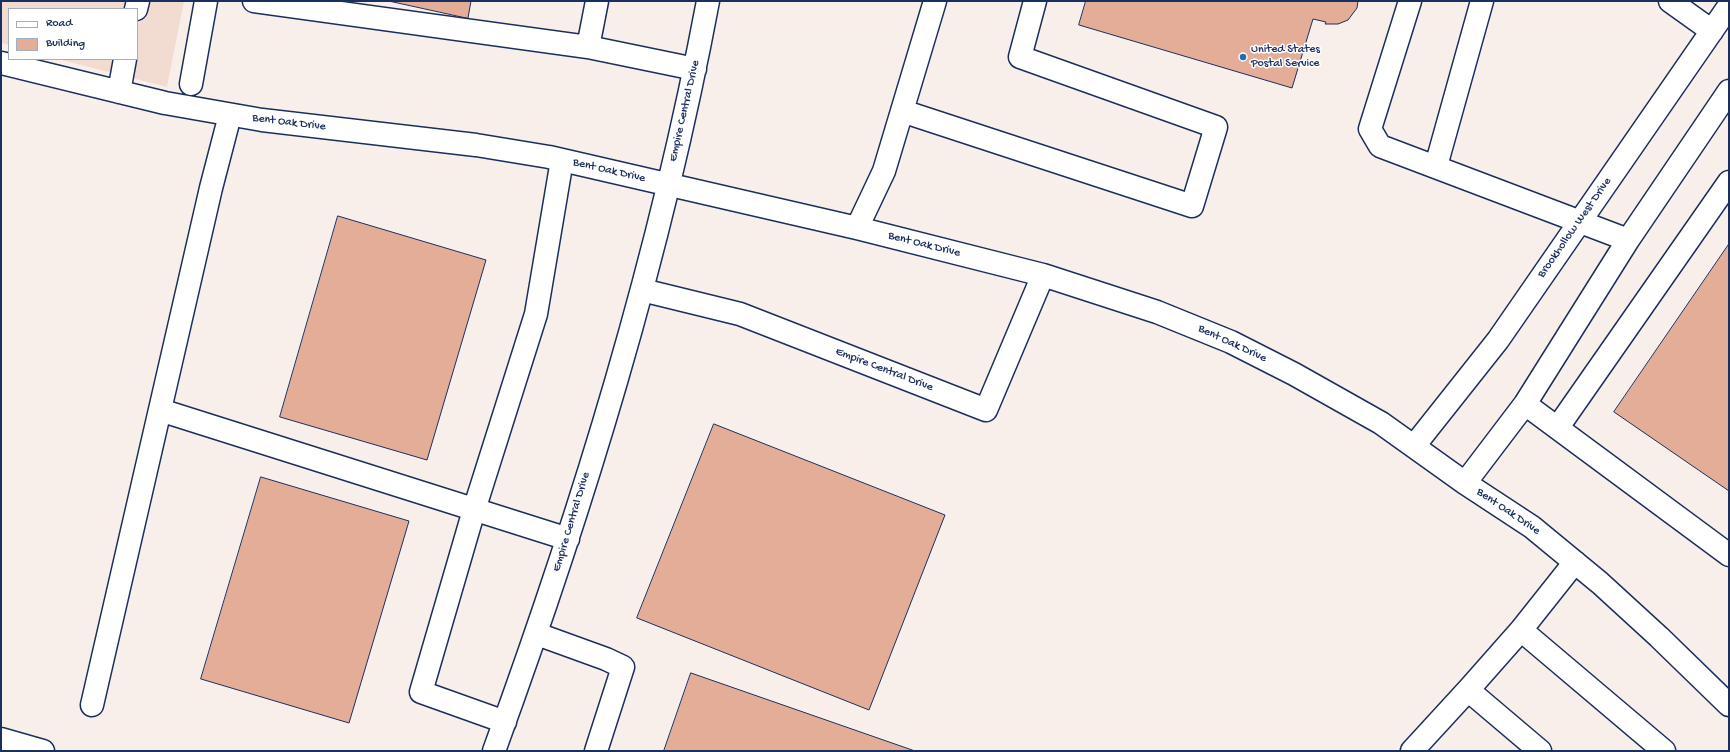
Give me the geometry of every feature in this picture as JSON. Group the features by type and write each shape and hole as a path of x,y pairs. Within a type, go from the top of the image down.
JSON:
{"street":[{"path":"191,84 206,1"},
{"path":"254,1 588,47 695,69"},
{"path":"588,47 597,1"},
{"name":"Empire Central Drive","path":"494,751 537,634 568,539 642,290 695,69 708,1"},
{"path":"857,228 884,171 935,1"},
{"path":"902,112 1192,206 1216,127 1020,56 1035,1"},
{"path":"1410,1 1370,129 1380,146 1628,240"},
{"path":"1436,166 1482,1"},
{"path":"1670,1 1712,31"},
{"name":"Brookhollow West Drive","path":"1414,446 1498,340 1729,6"},
{"path":"119,92 126,60"},
{"name":"Bent Oak Drive","path":"1,63 165,103 230,115 476,145 562,160 857,228 1043,275 1157,312 1231,342 1294,374 1381,423 1465,483 1532,527 1600,583 1659,636 1729,705"},
{"path":"1465,483 1525,404 1628,240 1729,91"},
{"path":"92,705 230,115"},
{"path":"505,722 421,692 474,510 536,314 562,160"},
{"path":"1558,427 1729,182"},
{"name":"Empire Central Drive","path":"642,290 740,314 986,410 1043,275"},
{"path":"1525,404 1729,555"},
{"path":"160,410 568,539"},
{"path":"1412,751 1521,630 1575,562"},
{"path":"1521,630 1664,751"},
{"path":"537,634 606,659 623,667 596,751"},
{"path":"1468,690 1540,751"},
{"path":"1,739 43,751"}],"shaded area":[{"path":"1,1 184,1 167,87 62,60 138,60 138,8 8,8 8,45 1,43"}],"building":[{"path":"389,1 471,1 468,18"},
{"name":"United States Postal Service","path":"1086,1 1358,1 1357,8 1348,20 1338,24 1325,24 1326,22 1313,19 1292,88 1079,25"},
{"path":"338,216 486,260 427,460 280,417"},
{"path":"1729,244 1729,491 1614,412"},
{"path":"714,424 945,515 869,710 637,618"},
{"path":"261,477 409,521 349,723 201,679"},
{"path":"691,673 915,751 664,751"}],"place":[{"name":"United States Postal Service","path":"1243,57"}]}
